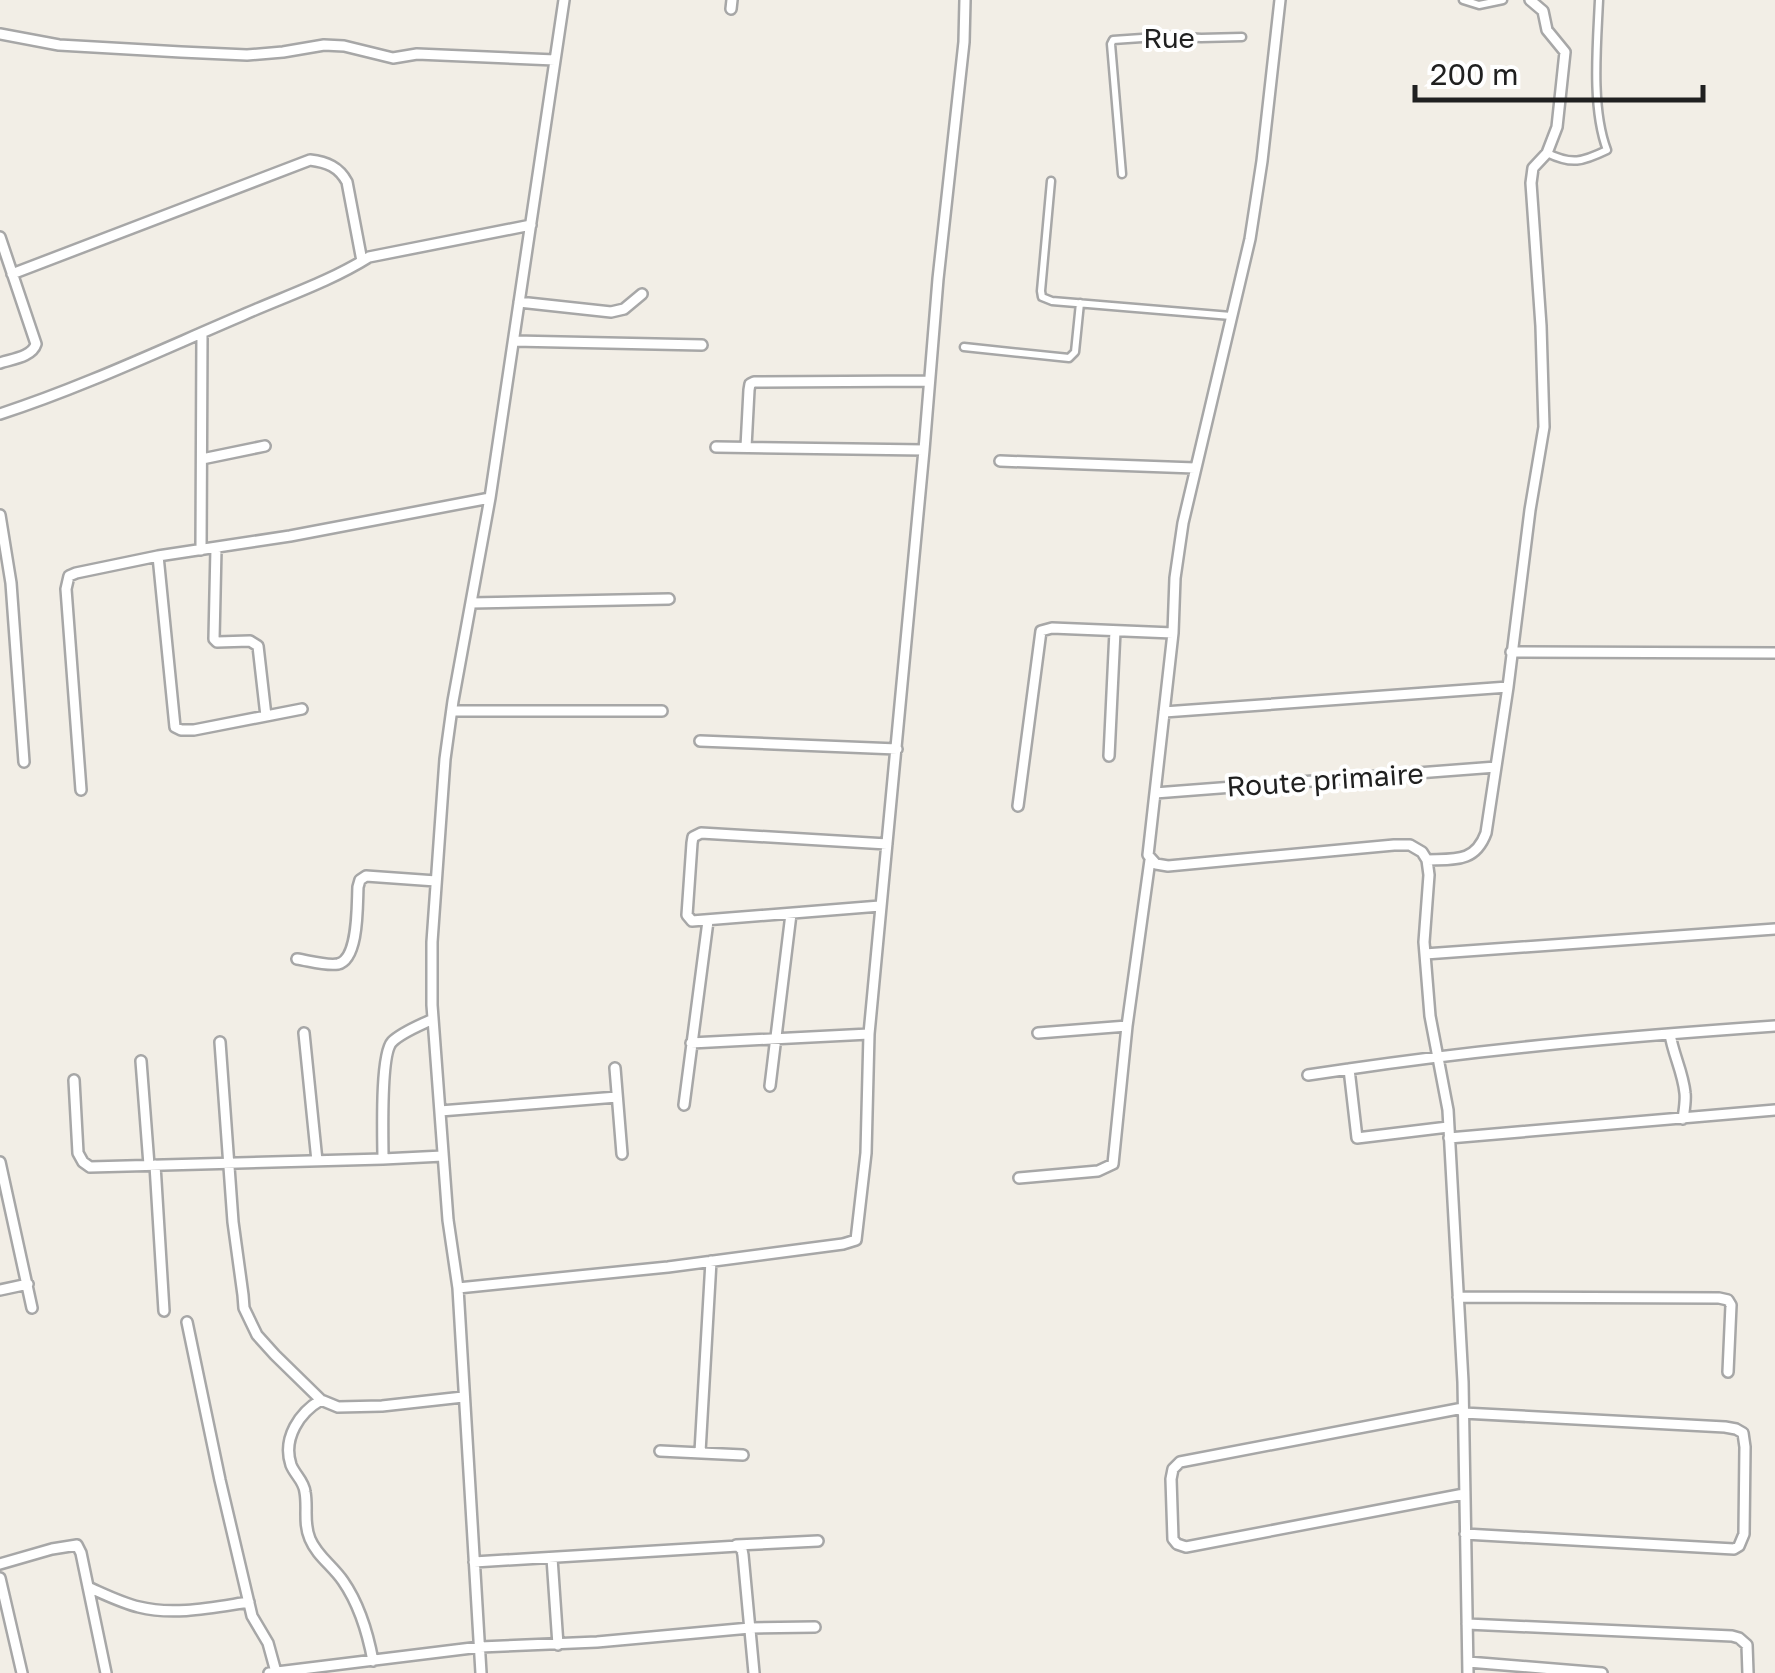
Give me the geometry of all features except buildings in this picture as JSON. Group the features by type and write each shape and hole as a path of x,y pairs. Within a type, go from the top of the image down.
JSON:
{"street":[{"path":"481,1673 458,1288 448,1220 433,1019 432,942 445,759 490,498 564,0"},
{"path":"458,1288 711,1261 856,1240 865,1166 869,1034 880,906 965,0"},
{"path":"1019,1178 1098,1171 1113,1164 1150,860 1147,847 1173,633 1178,550 1250,239 1280,0"},
{"path":"1463,0 1479,5 1502,0"},
{"path":"1427,860 1471,856 1486,834 1544,426 1531,183 1532,168 1547,152 1557,128 1566,52 1548,30 1543,11 1530,0"},
{"path":"1547,152 1564,161 1589,158 1607,150 1601,135 1596,61 1599,0"},
{"path":"0,34 60,45 181,52 247,55 324,45 392,58 417,54 556,60"},
{"name":"Rue","path":"1122,174 1110,44 1113,40 1242,36"},
{"path":"12,274 310,160 335,167 348,182 362,261"},
{"path":"1052,180 1042,297 1231,316"},
{"path":"0,414 202,333 381,254 530,225"},
{"path":"0,237 36,344 29,353 0,362"},
{"path":"519,302 611,312 624,309 642,294"},
{"path":"964,347 1070,358 1075,352 1080,303"},
{"path":"201,550 202,333"},
{"path":"514,341 702,345"},
{"path":"746,448 748,390 754,382 928,382"},
{"path":"202,459 264,446"},
{"path":"716,447 924,450"},
{"path":"1000,461 1195,468"},
{"path":"81,790 67,582 70,576 158,556 290,536 490,498"},
{"path":"0,515 10,582 24,762"},
{"path":"216,548 214,639 224,644 250,641 258,646 266,716"},
{"path":"158,556 175,727 194,730 302,709"},
{"path":"471,602 669,599"},
{"path":"1018,806 1041,631 1052,628 1173,633"},
{"path":"1109,756 1115,631"},
{"path":"1512,652 1775,653"},
{"path":"1164,712 1508,687"},
{"path":"452,711 662,711"},
{"path":"700,742 897,750"},
{"name":"Route primaire","path":"1155,793 1496,767"},
{"path":"880,906 692,921 688,915 692,843 696,834 887,844"},
{"path":"1150,860 1168,866 1394,845 1410,845 1427,860 1425,954 1430,1016 1448,1110 1458,1297 1468,1667 1602,1673"},
{"path":"297,959 332,964 348,959 354,942 358,887 366,876 436,881"},
{"path":"770,1086 792,914"},
{"path":"684,1106 708,920"},
{"path":"1425,954 1775,929"},
{"path":"383,1160 388,1048 433,1019"},
{"path":"1038,1034 1128,1026"},
{"path":"1308,1075 1437,1056 1775,1026"},
{"path":"304,1032 317,1161"},
{"path":"692,1043 869,1034"},
{"path":"1670,1034 1685,1093 1683,1119"},
{"path":"220,1042 242,1295 249,1321 275,1355 321,1400 338,1407 463,1397"},
{"path":"140,1061 164,1311"},
{"path":"615,1068 622,1154"},
{"path":"1349,1069 1358,1138 1775,1110"},
{"path":"74,1080 78,1153 82,1162 90,1166 444,1156"},
{"path":"440,1111 617,1097"},
{"path":"0,1162 5,1212 32,1308"},
{"path":"700,1452 711,1261"},
{"path":"0,1290 28,1284"},
{"path":"1458,1297 1728,1300 1732,1314 1728,1372"},
{"path":"188,1322 252,1616 268,1643 273,1672 480,1648 815,1626"},
{"path":"321,1400 304,1410 295,1425 289,1446 292,1465 306,1492 310,1541 343,1580 369,1638 372,1661"},
{"path":"1464,1494 1186,1547 1173,1539 1171,1479 1180,1462 1463,1410 1726,1427 1743,1433 1744,1534 1740,1546 1734,1549 1465,1534"},
{"path":"660,1452 743,1455"},
{"path":"474,1562 818,1541"},
{"path":"0,1564 77,1545 106,1673"},
{"path":"728,1546 742,1550 754,1673"},
{"path":"552,1558 558,1644"},
{"path":"0,1578 22,1673"},
{"path":"88,1587 151,1610 213,1608 249,1602"},
{"path":"1468,1624 1732,1636 1748,1644 1748,1673"}]}
